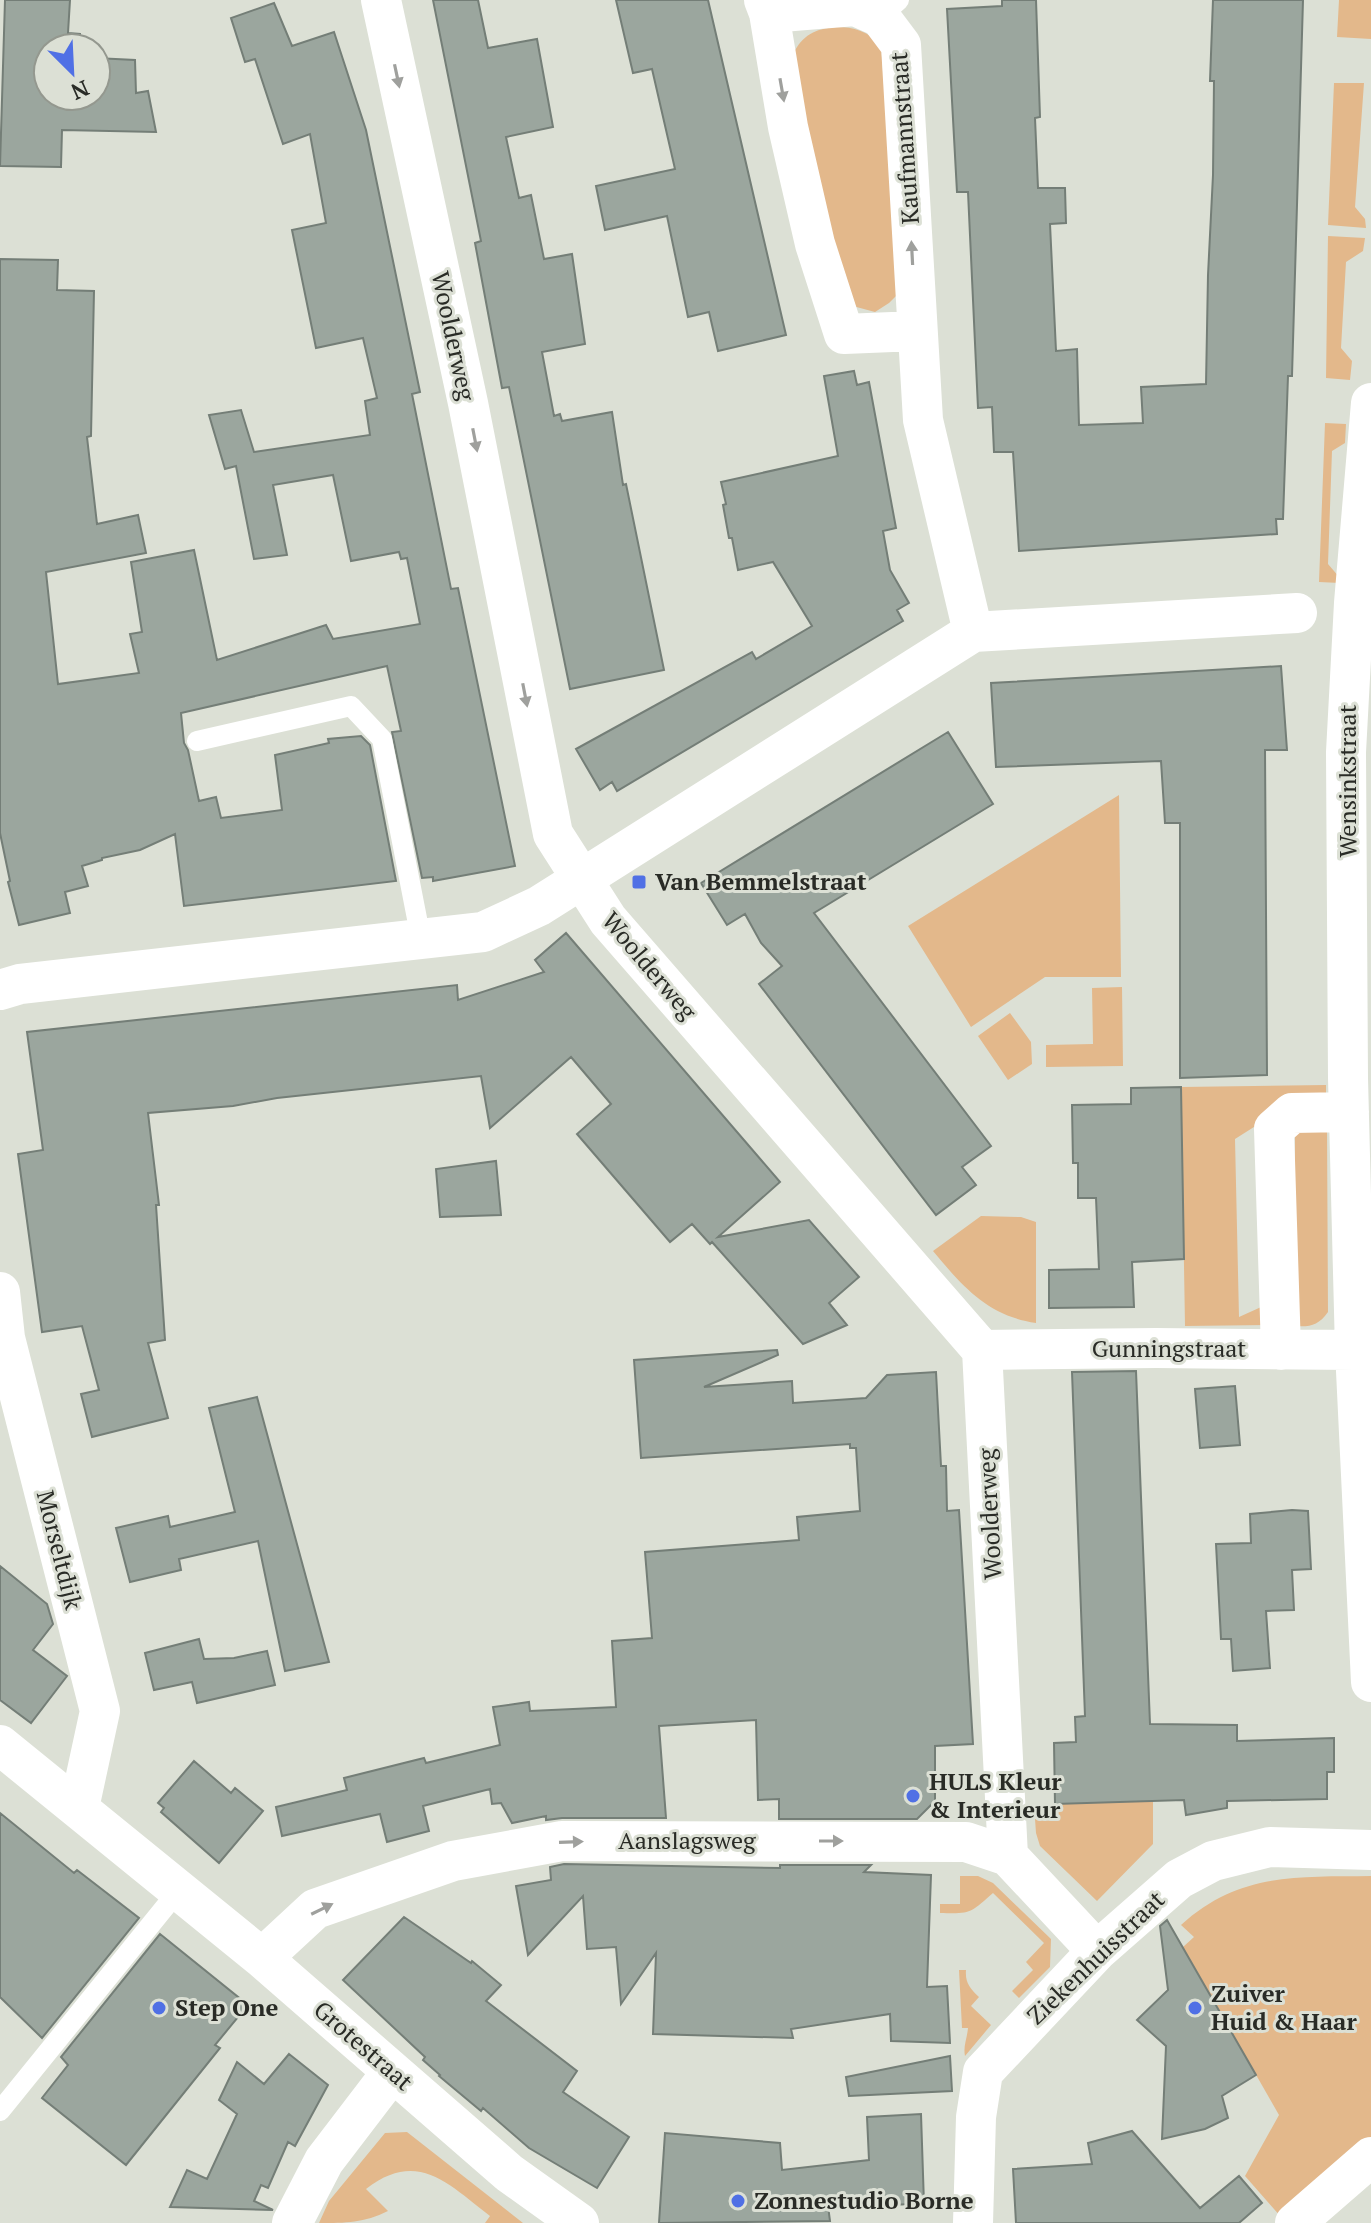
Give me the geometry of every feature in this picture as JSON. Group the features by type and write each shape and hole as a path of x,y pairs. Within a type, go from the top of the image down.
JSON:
{"street":[{"name":"Woolderweg","path":"381,0 468,403 553,834 608,920 982,1350 1008,1856"},
{"name":"Kaufmannstraat","path":"917,331 844,334 815,244 788,127 766,7 889,8 901,45 923,420 973,632"},
{"name":"Wensinkstraat","path":"1371,403 1362,603 1346,752 1349,1112 1360,1334 1371,1682"},
{"path":"0,990 20,984 483,932 539,906 973,632 1297,613"},
{"path":"1281,1350 1274,1129 1292,1113 1349,1112"},
{"name":"Morseltdijk","path":"0,1292 5,1338 100,1711 79,1808"},
{"name":"Gunningstraat","path":"982,1350 1281,1350 1360,1334"},
{"name":"Grotestraat","path":"0,1745 262,1958 509,2173 579,2223"},
{"name":"Aanslagsweg","path":"262,1958 315,1909 453,1861 562,1841 966,1842 1008,1856 1097,1951"},
{"name":"Ziekenhuisstraat","path":"973,2223 976,2117 983,2072 1097,1951 1179,1879 1213,1861 1270,1847 1371,1850"},
{"path":"292,2223 324,2161 392,2072"},
{"path":"1295,2223 1371,2157"}],"lane":[{"path":"197,741 351,706 382,739 421,939"},
{"path":"0,2111 178,1891"}],"shaded area":[{"path":"1339,0 1371,0 1371,39 1337,37"},
{"path":"836,27 860,31 881,44 899,293 875,312 849,305 835,272 793,54 810,34"},
{"path":"1334,83 1364,83 1355,207 1365,219 1366,228 1328,225"},
{"path":"1328,236 1365,238 1363,251 1346,262 1341,348 1352,361 1350,380 1326,378"},
{"path":"1325,423 1346,424 1345,443 1332,451 1328,564 1340,578 1340,583 1319,582"},
{"path":"1119,795 1121,977 1045,977 971,1027 908,926"},
{"path":"1122,987 1123,1066 1046,1067 1046,1045 1093,1044 1092,988"},
{"path":"1010,1013 1031,1042 1032,1064 1008,1080 978,1036"},
{"path":"1326,1085 1326,1101 1265,1120 1235,1139 1239,1317 1270,1303 1269,1325 1185,1326 1181,1087"},
{"path":"1327,1127 1328,1312 1313,1325 1294,1326 1295,1129"},
{"path":"981,1216 1021,1217 1036,1222 1036,1323 990,1307 966,1288 933,1251"},
{"path":"1153,1801 1153,1844 1097,1901 1040,1846 1035,1819 1055,1818 1055,1804"},
{"path":"960,1876 978,1876 993,1883 1051,1939 1050,1967 1019,1998 1012,1991 1033,1970 1026,1962 1044,1943 993,1893 970,1911 940,1913 940,1904 960,1904"},
{"path":"1371,1876 1371,2146 1282,2218 1245,2176 1279,2115 1183,1947 1194,1937 1181,1925 1225,1895 1247,1886 1294,1878"},
{"path":"959,1970 966,1970 969,1985 979,1997 971,2006 991,2025 965,2056 968,2028 962,2028"},
{"path":"407,2132 523,2223 485,2223 490,2216 446,2183 417,2172 401,2172 385,2177 366,2189 388,2211 355,2222 319,2223 329,2201 385,2133"}],"building":[{"path":"5,0 70,0 68,32 32,32 32,112 112,112 112,59 135,60 136,93 148,91 156,132 62,130 61,167 0,166"},
{"path":"433,0 478,0 488,48 537,39 553,127 506,137 519,198 531,195 544,259 572,254 585,344 542,352 554,416 560,414 562,421 612,412 623,485 626,484 664,670 570,689 509,387 502,388 475,243 481,241"},
{"path":"616,0 708,0 786,335 718,351 709,312 688,317 667,216 605,230 596,186 675,169 652,69 633,73"},
{"path":"1002,0 1036,0 1040,117 1035,118 1038,188 1065,188 1066,223 1050,224 1056,351 1077,349 1079,425 1143,423 1141,387 1206,384 1213,175 1214,81 1210,81 1213,0 1303,0 1292,376 1288,376 1283,519 1276,519 1277,534 1019,551 1013,452 994,452 992,407 978,408 968,192 957,192 947,9 1002,6"},
{"path":"274,3 292,46 334,32 366,130 420,392 412,394 451,589 458,588 515,866 433,881 433,877 422,878 392,732 401,731 387,666 181,713 184,743 199,801 216,797 221,818 282,810 275,755 329,743 328,739 361,736 370,745 396,881 184,906 175,834 140,850 82,866 88,886 65,892 70,913 19,925 0,833 0,259 58,260 57,290 94,291 91,436 87,437 97,524 138,515 146,553 46,572 58,684 139,673 130,634 142,632 131,562 194,550 217,660 326,625 333,639 420,624 407,558 401,559 399,552 351,561 333,475 273,485 287,555 254,559 236,466 225,469 209,415 241,410 254,452 370,435 365,401 377,398 363,338 316,348 292,230 326,223 310,134 283,144 255,59 245,62 231,18"},
{"path":"854,371 857,385 869,382 896,528 883,531 890,570 909,603 897,610 903,621 617,791 612,782 600,790 576,749 752,652 756,659 812,626 773,562 738,570 732,538 729,538 721,482 838,456 824,376"},
{"path":"1281,666 1287,750 1265,750 1267,1075 1180,1078 1180,823 1165,823 1161,761 996,767 991,683"},
{"path":"948,732 993,804 814,913 991,1146 962,1167 976,1185 936,1215 759,984 782,966 761,943 745,914 727,925 701,883"},
{"path":"566,933 780,1182 718,1237 809,1220 859,1277 829,1303 847,1325 803,1344 712,1242 710,1244 692,1224 670,1242 577,1134 611,1104 571,1057 490,1128 481,1076 277,1098 233,1106 148,1113 159,1205 156,1205 165,1340 148,1343 168,1418 92,1437 81,1394 99,1390 82,1326 42,1332 18,1154 43,1150 27,1032 457,985 458,1000 544,972 535,960"},
{"path":"1181,1087 1184,1259 1132,1262 1134,1307 1049,1308 1049,1270 1099,1269 1096,1198 1078,1198 1078,1163 1073,1163 1072,1105 1131,1104 1131,1088"},
{"path":"496,1161 501,1215 440,1217 436,1169"},
{"path":"777,1350 778,1355 704,1387 792,1381 793,1403 866,1398 887,1375 936,1372 941,1466 946,1466 947,1511 959,1510 973,1744 935,1746 935,1801 917,1819 779,1819 779,1799 758,1800 756,1720 659,1726 666,1818 546,1820 546,1816 512,1823 501,1803 492,1804 490,1789 423,1806 429,1831 387,1842 380,1814 282,1836 276,1807 347,1790 344,1778 424,1758 426,1763 500,1745 493,1707 529,1702 530,1711 616,1707 612,1641 652,1638 645,1552 799,1540 797,1517 860,1511 856,1448 850,1448 850,1444 641,1458 634,1360"},
{"path":"1136,1371 1150,1724 1237,1725 1237,1741 1334,1738 1334,1772 1327,1772 1327,1799 1227,1801 1227,1808 1186,1815 1184,1800 1055,1804 1054,1743 1076,1742 1075,1717 1085,1716 1072,1372"},
{"path":"1235,1386 1240,1445 1200,1448 1195,1389"},
{"path":"257,1397 329,1662 285,1671 258,1541 179,1559 181,1570 130,1582 116,1528 168,1516 170,1527 235,1512 209,1408"},
{"path":"1308,1511 1311,1569 1292,1570 1294,1610 1266,1611 1270,1668 1233,1671 1231,1639 1221,1639 1216,1544 1251,1543 1250,1514"},
{"path":"0,1566 47,1604 53,1624 33,1650 67,1676 31,1723 0,1700"},
{"path":"199,1639 204,1659 234,1658 267,1651 275,1685 197,1703 192,1682 154,1690 145,1653"},
{"path":"194,1761 231,1793 235,1788 263,1811 219,1863 161,1812 164,1808 158,1803"},
{"path":"0,1813 74,1873 77,1870 139,1918 42,2038 0,1997"},
{"path":"564,1864 780,1868 780,1865 871,1865 864,1872 931,1875 927,1987 947,1986 950,2043 891,2041 890,2014 791,2029 793,2038 653,2034 656,1953 621,2004 616,1947 587,1949 583,1896 528,1955 516,1886 551,1880 550,1867"},
{"path":"404,1917 472,1961 501,1985 486,2001 577,2071 563,2092 629,2137 597,2188 529,2148 483,2108 481,2111 439,2076 423,2060 425,2057 343,1980"},
{"path":"1167,1920 1256,2075 1222,2096 1228,2118 1205,2129 1162,2139 1166,2046 1137,2020 1168,1990 1160,1926"},
{"path":"160,1934 248,2005 215,2045 220,2048 126,2165 42,2098 68,2065 61,2057"},
{"path":"289,2054 328,2085 295,2146 288,2142 268,2188 261,2185 254,2201 273,2210 170,2207 187,2170 207,2179 237,2114 219,2100 237,2062 264,2084"},
{"path":"950,2056 952,2091 849,2096 846,2077"},
{"path":"921,2114 924,2204 828,2206 830,2221 659,2223 665,2133 780,2143 782,2170 869,2160 867,2117"},
{"path":"1132,2131 1200,2208 1239,2176 1262,2203 1239,2223 1016,2223 1013,2169 1092,2164 1088,2143"}],"place":[{"name":"Van Bemmelstraat","path":"639,882"},
{"name":"HULS Kleur & Interieur","path":"913,1796"},
{"name":"Step One","path":"159,2008"},
{"name":"Zuiver Huid & Haar","path":"1195,2008"},
{"name":"Zonnestudio Borne","path":"738,2201"}]}
